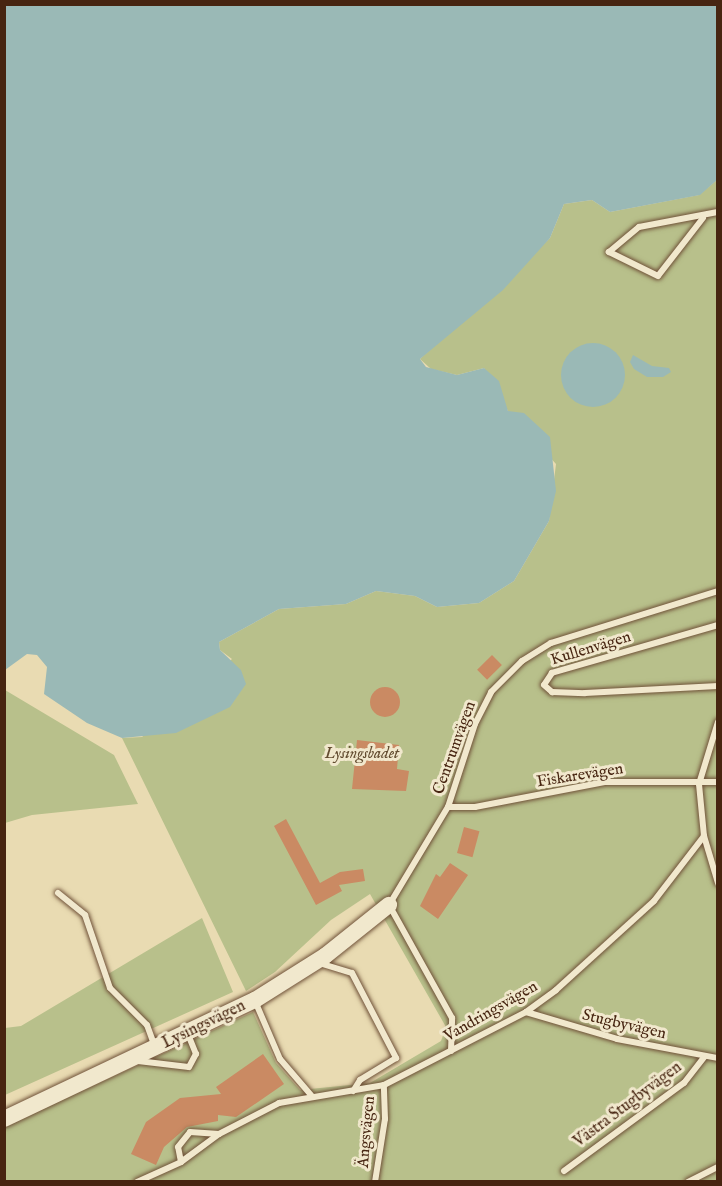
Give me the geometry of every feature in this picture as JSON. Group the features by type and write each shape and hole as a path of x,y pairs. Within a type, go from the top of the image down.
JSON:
{"street":[{"name":"Lysingsvägen","path":"4,1119 255,1000 316,962 389,905"}],"lane":[{"path":"703,218 658,276 609,252 639,227 703,218 717,213"},
{"name":"Centrumvägen","path":"389,905 448,807 484,706 522,661 552,644 624,617 717,591"},
{"name":"Kullenvägen","path":"717,625 552,673 544,685 552,692 585,693 717,686"},
{"path":"717,722 699,784 704,836 717,883"},
{"name":"Fiskarevägen","path":"448,807 475,807 605,782 699,784 717,782"},
{"name":"Vandringsvägen","path":"137,1182 181,1162 219,1134 279,1103 311,1095 384,1085 526,1012 654,901 704,836"},
{"path":"58,893 85,915 111,988 147,1025 155,1049"},
{"path":"389,905 452,1018 452,1050"},
{"path":"316,962 352,973 396,1058 360,1080 353,1091"},
{"path":"255,1000 280,1059 311,1095"},
{"name":"Stugbyvägen","path":"526,1012 617,1039 717,1058"},
{"path":"132,1060 189,1067 196,1054 187,1033"},
{"name":"Västra Stugbyvägen","path":"564,1171 684,1083 705,1056"},
{"name":"Ängsvägen","path":"375,1182 384,1119 384,1085"},
{"path":"181,1162 178,1147 190,1132 219,1134"},
{"path":"688,1182 717,1167"}],"green space":[{"name":"Lysingsbadet","path":"717,180 717,1181 5,1181 4,1127 253,1012 276,1063 300,1090 370,1083 441,1041 446,1027 370,894 331,920 275,972 246,991 122,738 142,737 232,659 220,650 219,642 279,609 346,604 376,591 415,596 437,607 479,603 514,581 549,521 556,464 508,411 484,368 457,375 431,369 420,359 550,238 564,204 592,200 610,212 699,195"},
{"path":"5,690 114,755 138,804 32,815 5,823"},
{"path":"202,918 233,992 5,1095 5,1028 21,1026"}],"water":[{"path":"5,4 717,5 717,180 700,195 610,212 592,200 564,204 550,238 503,290 420,359 426,367 457,375 484,368 499,381 508,411 524,413 550,437 556,491 549,521 514,581 479,603 437,607 415,596 376,591 346,604 279,609 219,642 220,650 241,670 246,684 230,707 176,733 122,738 87,723 44,694 47,667 37,655 27,654 5,670"},
{"path":"593,343 611,349 619,357 625,375 619,393 611,401 593,407 575,401 567,393 561,375 567,357 575,349"},
{"path":"633,355 652,366 669,368 671,372 663,377 647,377 634,369 630,362"}],"building":[{"path":"492,655 502,665 487,680 477,670"},
{"path":"385,687 391,688 399,696 399,708 391,716 385,717 379,716 371,708 370,702 371,696 379,688"},
{"path":"357,740 399,745 397,769 409,771 406,791 352,789"},
{"path":"286,819 320,883 340,872 363,869 365,881 339,885 342,891 316,905 274,826"},
{"path":"464,827 479,831 472,857 457,853"},
{"path":"450,863 468,875 438,919 420,906 436,874 440,877"},
{"path":"263,1054 284,1084 236,1117 218,1115 218,1121 187,1127 164,1147 156,1165 131,1154 146,1122 180,1098 221,1094 216,1087"}]}
